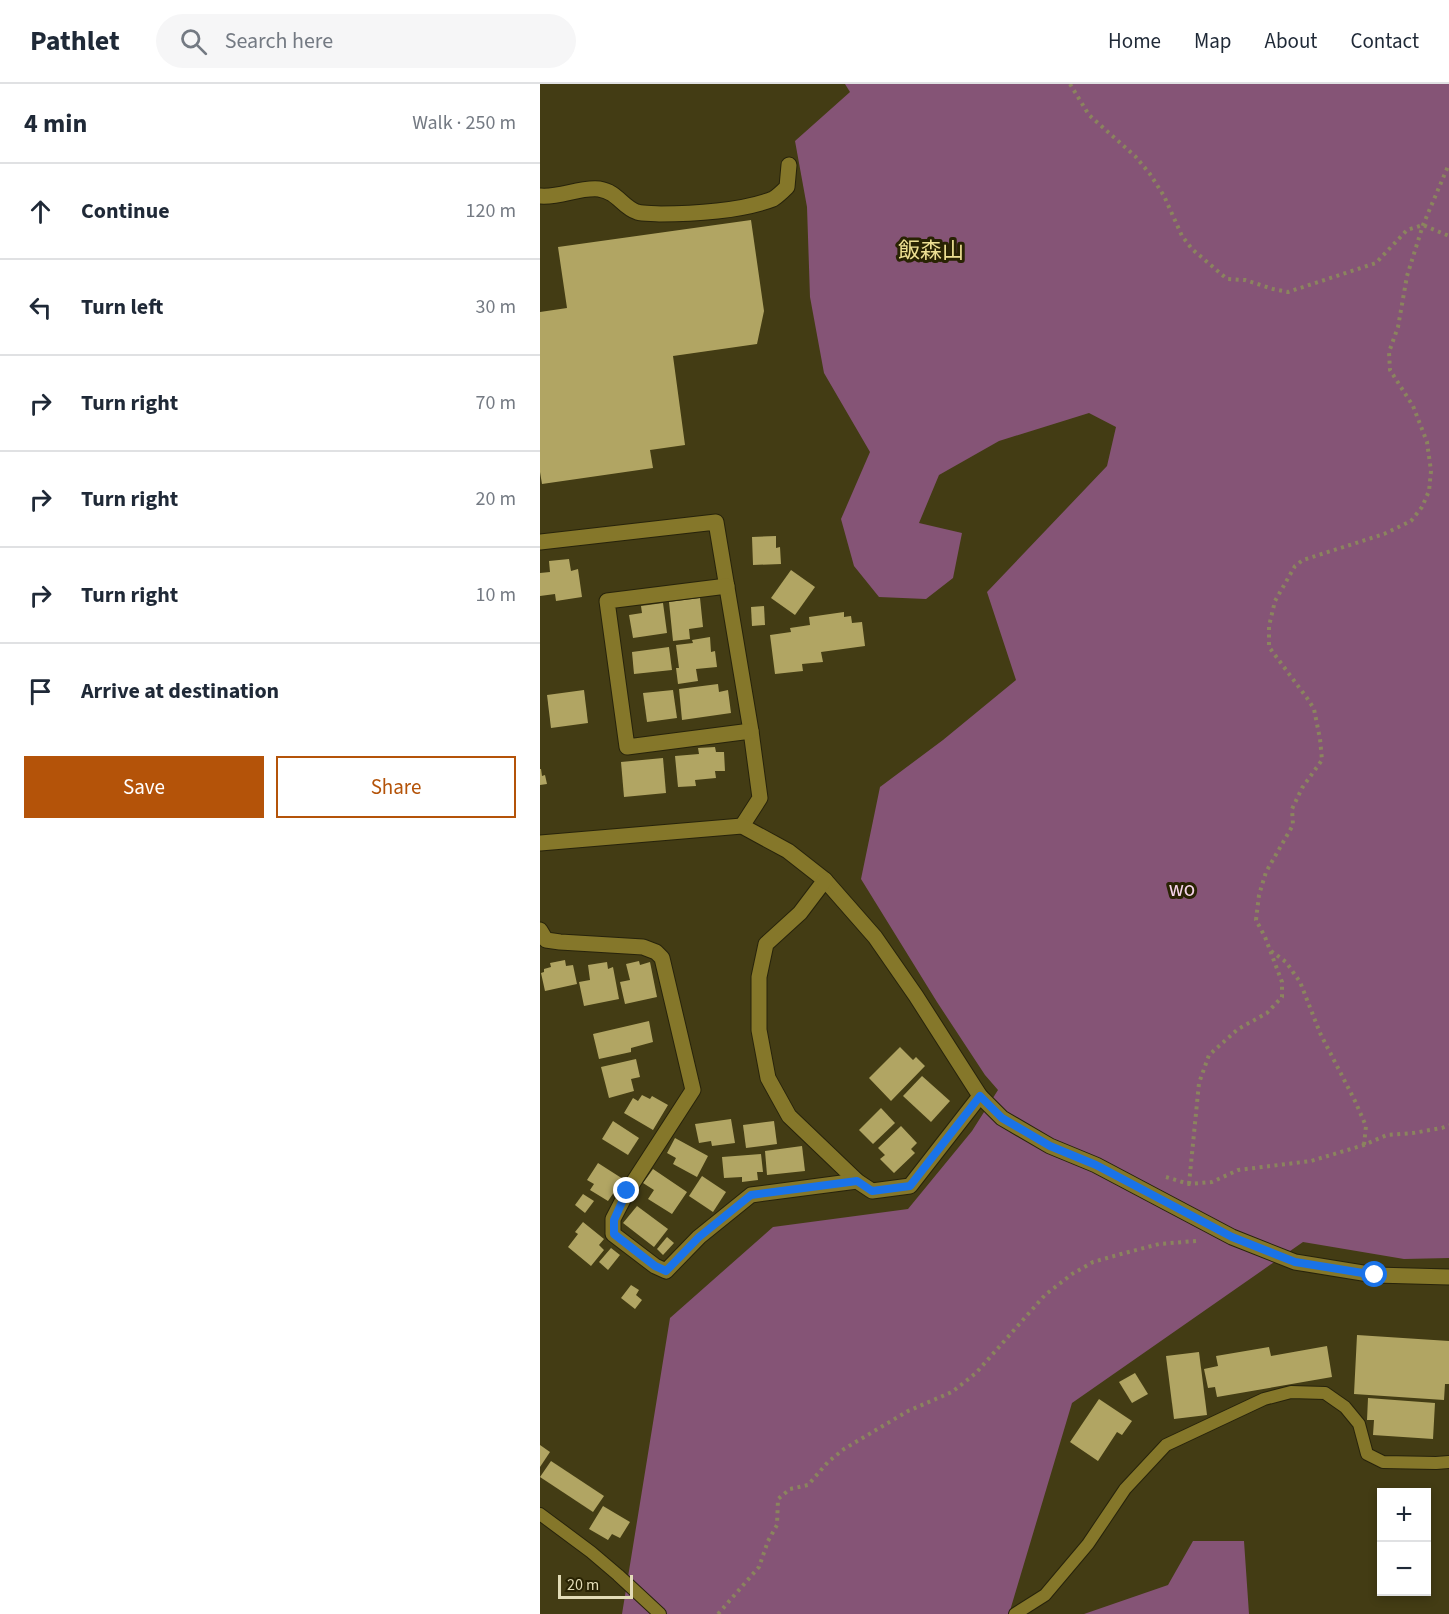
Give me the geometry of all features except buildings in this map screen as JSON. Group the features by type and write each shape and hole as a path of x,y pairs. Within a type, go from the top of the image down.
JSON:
{"street":[{"path":"540,196 548,197 580,190 599,189 616,196 629,209 641,213 675,214 752,206 776,198 787,187 789,165"},
{"path":"540,543 716,522 760,798 742,826"},
{"path":"727,586 607,601 627,747 751,731"},
{"path":"540,843 742,826 788,852 825,880 875,937 980,1096 1002,1118 1050,1146 1096,1165 1232,1237 1295,1262 1375,1275 1449,1277"},
{"path":"825,880 800,913 766,944 759,977 759,1030 768,1078 789,1116 857,1181 872,1191 910,1186 980,1096"},
{"path":"540,930 546,939 560,942 643,947 656,952 662,958 693,1090 627,1191 614,1220 614,1234 655,1266 666,1271 699,1237 751,1195 857,1181"}],"lane":[{"path":"1016,1614 1045,1594 1088,1544 1125,1489 1166,1445 1264,1399 1291,1392 1324,1393 1344,1407 1359,1424 1367,1454 1383,1462 1436,1463 1449,1461"},
{"path":"540,1514 591,1552 660,1614"}],"path":[{"path":"1070,84 1089,115 1136,156 1150,174 1164,196 1182,236 1192,249 1227,279 1245,280 1273,290 1288,292 1376,263 1407,230 1423,225 1449,236"},
{"path":"1189,1184 1199,1083 1209,1055 1238,1029 1267,1012 1282,997 1282,982 1256,920 1259,895 1266,872 1293,825 1292,809 1302,788 1322,760 1314,709 1269,647 1269,626 1275,601 1295,566 1303,560 1384,534 1411,521 1422,507 1428,491 1431,471 1428,442 1413,406 1390,370 1389,352 1398,327 1407,276 1423,225 1449,164"},
{"path":"1270,950 1286,962 1300,982 1320,1033 1366,1126 1365,1145"},
{"path":"1157,1174 1189,1184 1212,1182 1238,1170 1311,1161 1365,1145 1387,1135 1413,1133 1449,1125"},
{"path":"718,1614 759,1567 768,1541 777,1525 778,1499 790,1489 808,1485 828,1462 844,1449 908,1411 952,1392 976,1373 1045,1295 1072,1274 1093,1262 1159,1244 1232,1237"}],"green space":[{"name":"wo","path":"845,84 1449,84 1449,1258 1404,1259 1303,1242 1072,1403 1009,1614 622,1614 670,1318 773,1227 908,1209 972,1131 998,1090 985,1075 937,1002 861,879 880,787 943,740 1016,680 987,592 1107,466 1116,427 1089,413 999,441 939,475 919,523 962,533 953,578 926,599 879,597 854,566 841,519 870,452 824,373 810,297 807,207 795,141 850,92"},
{"path":"1193,1541 1244,1541 1249,1614 1084,1614 1168,1585"}],"district":[{"name":"飯森山","path":"931,251"}],"route":[{"path":"627,1191 614,1220 614,1234 655,1266 666,1271 699,1237 751,1195 857,1181 872,1191 910,1186 980,1096 1002,1118 1050,1146 1096,1165 1232,1237 1295,1262 1375,1275"}]}
